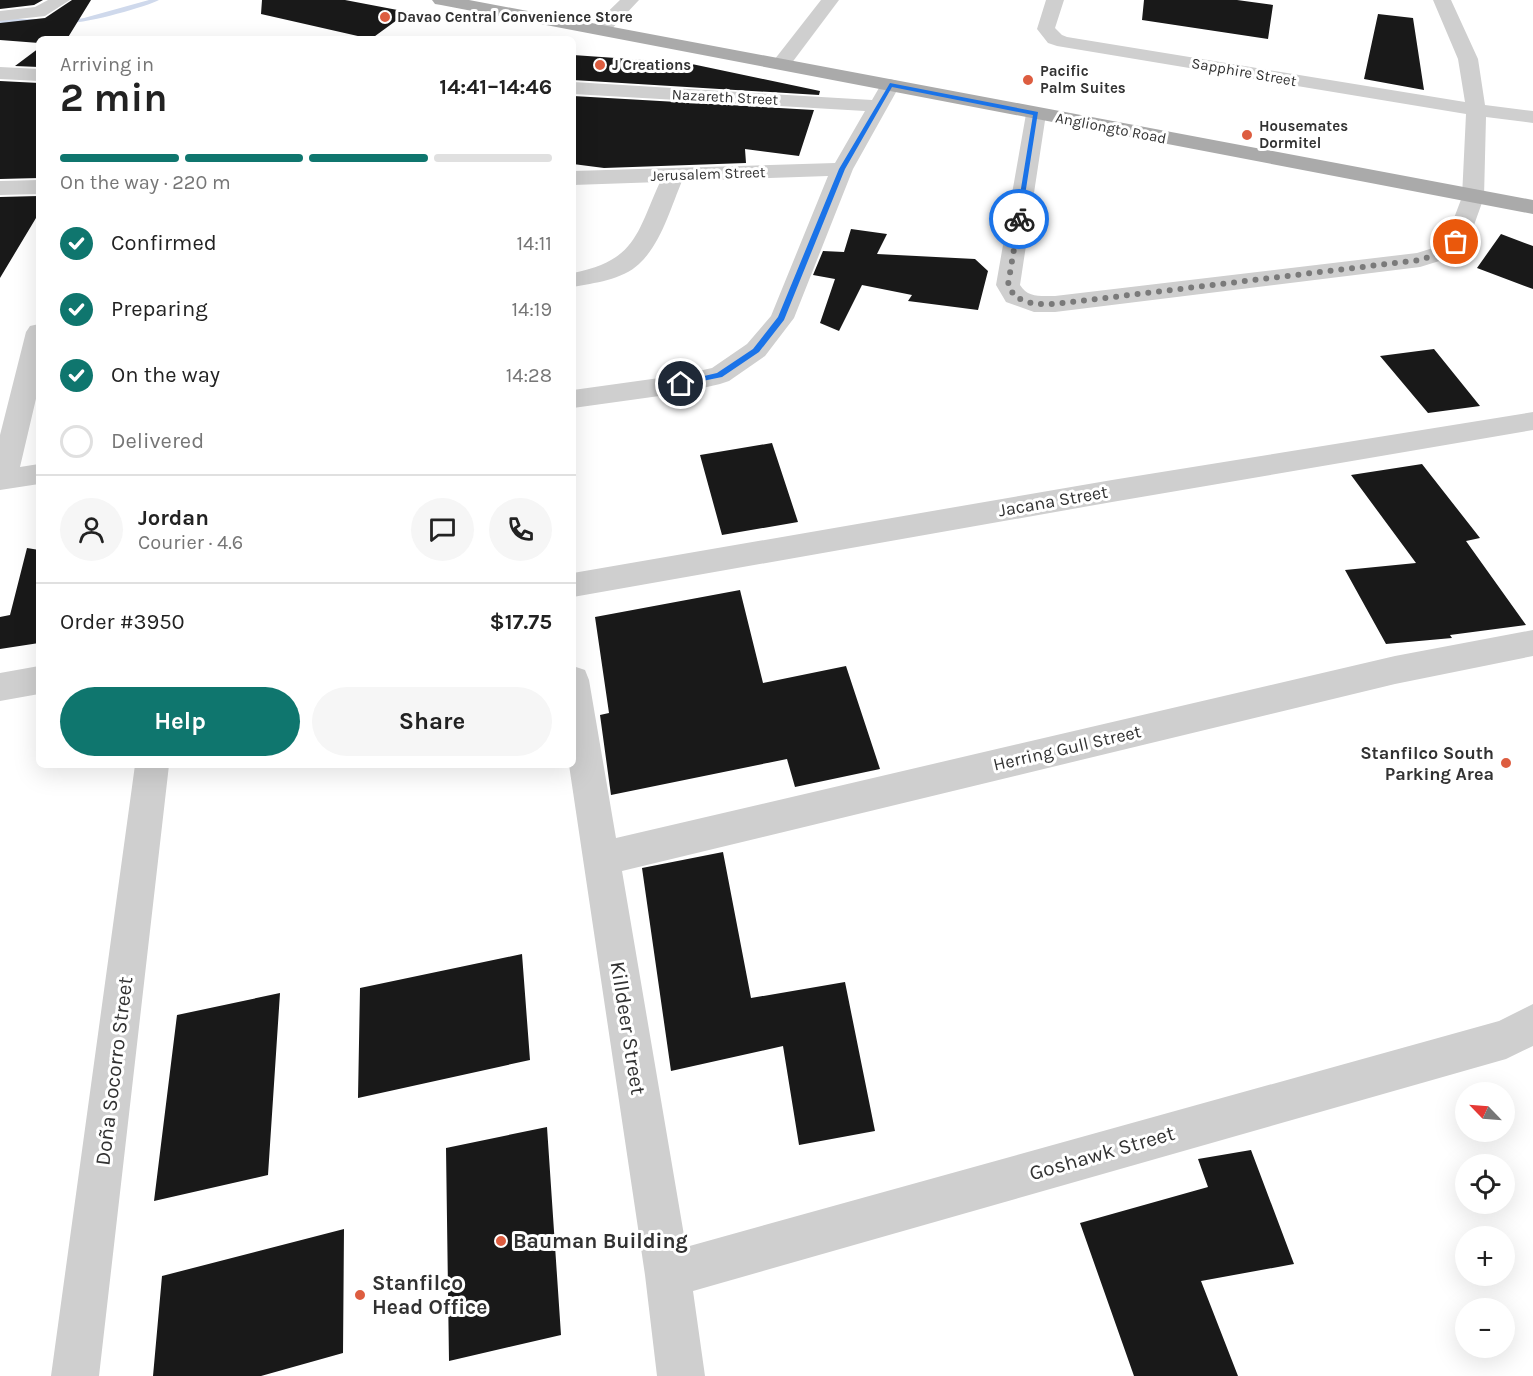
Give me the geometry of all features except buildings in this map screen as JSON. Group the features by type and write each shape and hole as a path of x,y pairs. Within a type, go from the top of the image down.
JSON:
{"main road":[{"name":"Angliongto Road","path":"441,0 1533,207"}],"street":[{"path":"0,16 39,12 61,0"},
{"path":"600,30 630,0"},
{"path":"781,64 830,0"},
{"name":"Sapphire Street","path":"1055,0 1046,29 1055,39 1064,42 1476,110"},
{"path":"1036,114 1008,285 1015,297 1034,304 1067,303 1420,260 1441,253 1456,242 1473,197 1476,110 1468,59 1439,1"},
{"path":"0,73 36,75"},
{"path":"576,399 681,384 720,375 756,350 782,318 842,169 890,85"},
{"name":"Nazareth Street","path":"576,88 877,106"},
{"path":"1476,110 1533,117"},
{"name":"Jerusalem Street","path":"576,178 842,169"},
{"path":"576,279 608,272 632,258 646,235 673,176"},
{"path":"0,188 36,187"},
{"path":"36,344 1,479 36,474"},
{"name":"Jacana Street","path":"576,584 1112,491 1533,421"},
{"name":"Herring Gull Street","path":"602,859 1384,673 1474,668 1533,643"},
{"path":"0,687 36,681"},
{"name":"Killdeer Street","path":"576,699 668,1275 681,1376"},
{"name":"Doña Socorro Street","path":"75,1376 152,768"},
{"name":"Goshawk Street","path":"668,1275 1506,1039 1533,1024"}],"waterway":[{"path":"64,22 84,20 156,0"},
{"path":"0,21 35,21"}],"way so far":[{"path":"1019,219 1008,285 1015,297 1034,304 1055,304 1420,260 1441,253 1456,242"}],"place":[{"name":"Davao Central Convenience Store","path":"385,17"},
{"name":"J Creations","path":"600,65"},
{"name":"Pacific Palm Suites","path":"1028,80"},
{"name":"Housemates Dormitel","path":"1247,135"},
{"name":"Stanfilco South Parking Area","path":"1506,763"},
{"name":"Bauman Building","path":"501,1241"},
{"name":"Stanfilco Head Office","path":"360,1295"}],"route":[{"path":"681,384 720,375 756,350 782,318 842,169 890,85 1036,114 1019,219"}]}
